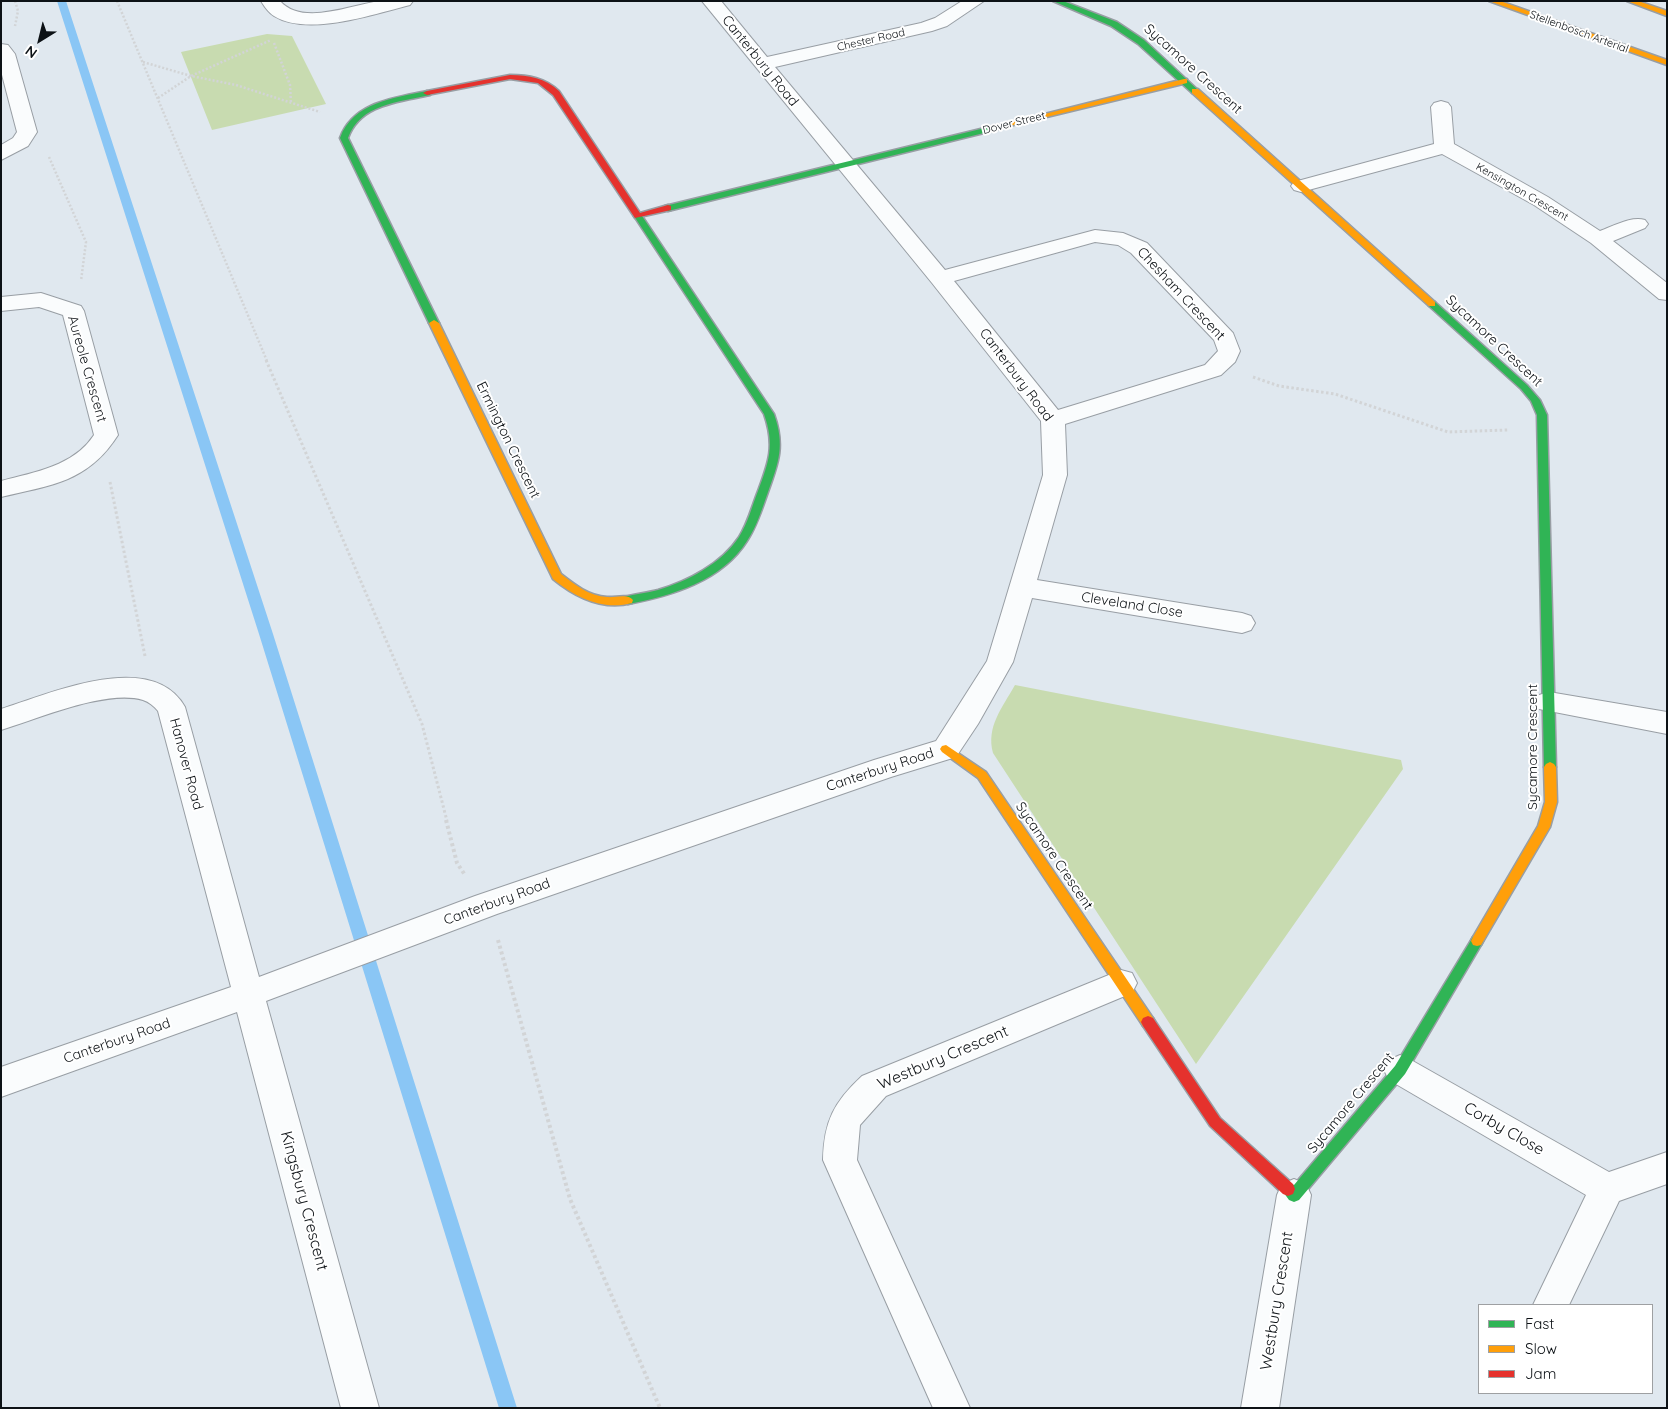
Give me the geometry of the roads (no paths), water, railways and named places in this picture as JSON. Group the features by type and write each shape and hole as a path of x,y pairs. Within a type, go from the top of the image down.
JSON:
{"street":[{"path":"270,1 280,13 302,19 321,18 404,1"},
{"name":"Canterbury Road","path":"1,1082 308,973 486,905 875,771 946,749 968,716 1000,662 1055,475 1053,420 940,278 711,1"},
{"name":"Chester Road","path":"762,64 926,28 941,22 975,1"},
{"name":"Sycamore Crescent","path":"946,749 982,775 1215,1122 1294,1195 1400,1070 1544,827 1551,802 1544,416 1539,406 1524,387 1129,32 1056,1"},
{"name":"Stellenbosch Arterial","path":"1492,1 1667,63"},
{"path":"1630,1 1667,14"},
{"path":"1,49 6,54 27,132 21,142 1,154"},
{"name":"Ermington Crescent","path":"501,77 535,80 552,88 638,216 769,414 776,430 779,446 776,459 746,532 725,559 691,581 628,601 609,602 576,594 565,586 557,576 344,138 347,126 361,113 386,104 501,77"},
{"name":"Dover Street","path":"844,164 1184,81"},
{"path":"1301,186 1444,147 1441,107"},
{"name":"Kensington Crescent","path":"1444,147 1541,200 1598,239 1667,294"},
{"path":"638,216 844,164"},
{"path":"1598,239 1638,224"},
{"name":"Chesham Crescent","path":"940,278 1086,237 1104,236 1123,239 1138,248 1225,338 1229,351 1228,357 1213,370 1053,420"},
{"name":"Aureole Crescent","path":"1,304 42,300 73,311 106,435 93,454 82,463 56,474 1,489"},
{"name":"Cleveland Close","path":"1022,587 1242,623"},
{"name":"Hanover Road","path":"1,720 98,691 134,687 150,690 162,697 171,707 249,994"},
{"path":"1549,702 1667,724"},
{"name":"Westbury Crescent","path":"952,1408 840,1160 840,1131 852,1107 874,1086 1121,983"},
{"name":"Kingsbury Crescent","path":"249,994 360,1408"},
{"name":"Corby Close","path":"1400,1070 1608,1189"},
{"path":"1551,1304 1608,1189 1667,1168"},
{"name":"Westbury Crescent","path":"1260,1408 1294,1195"}],"waterway":[{"path":"61,1 266,634 508,1408"}]}
